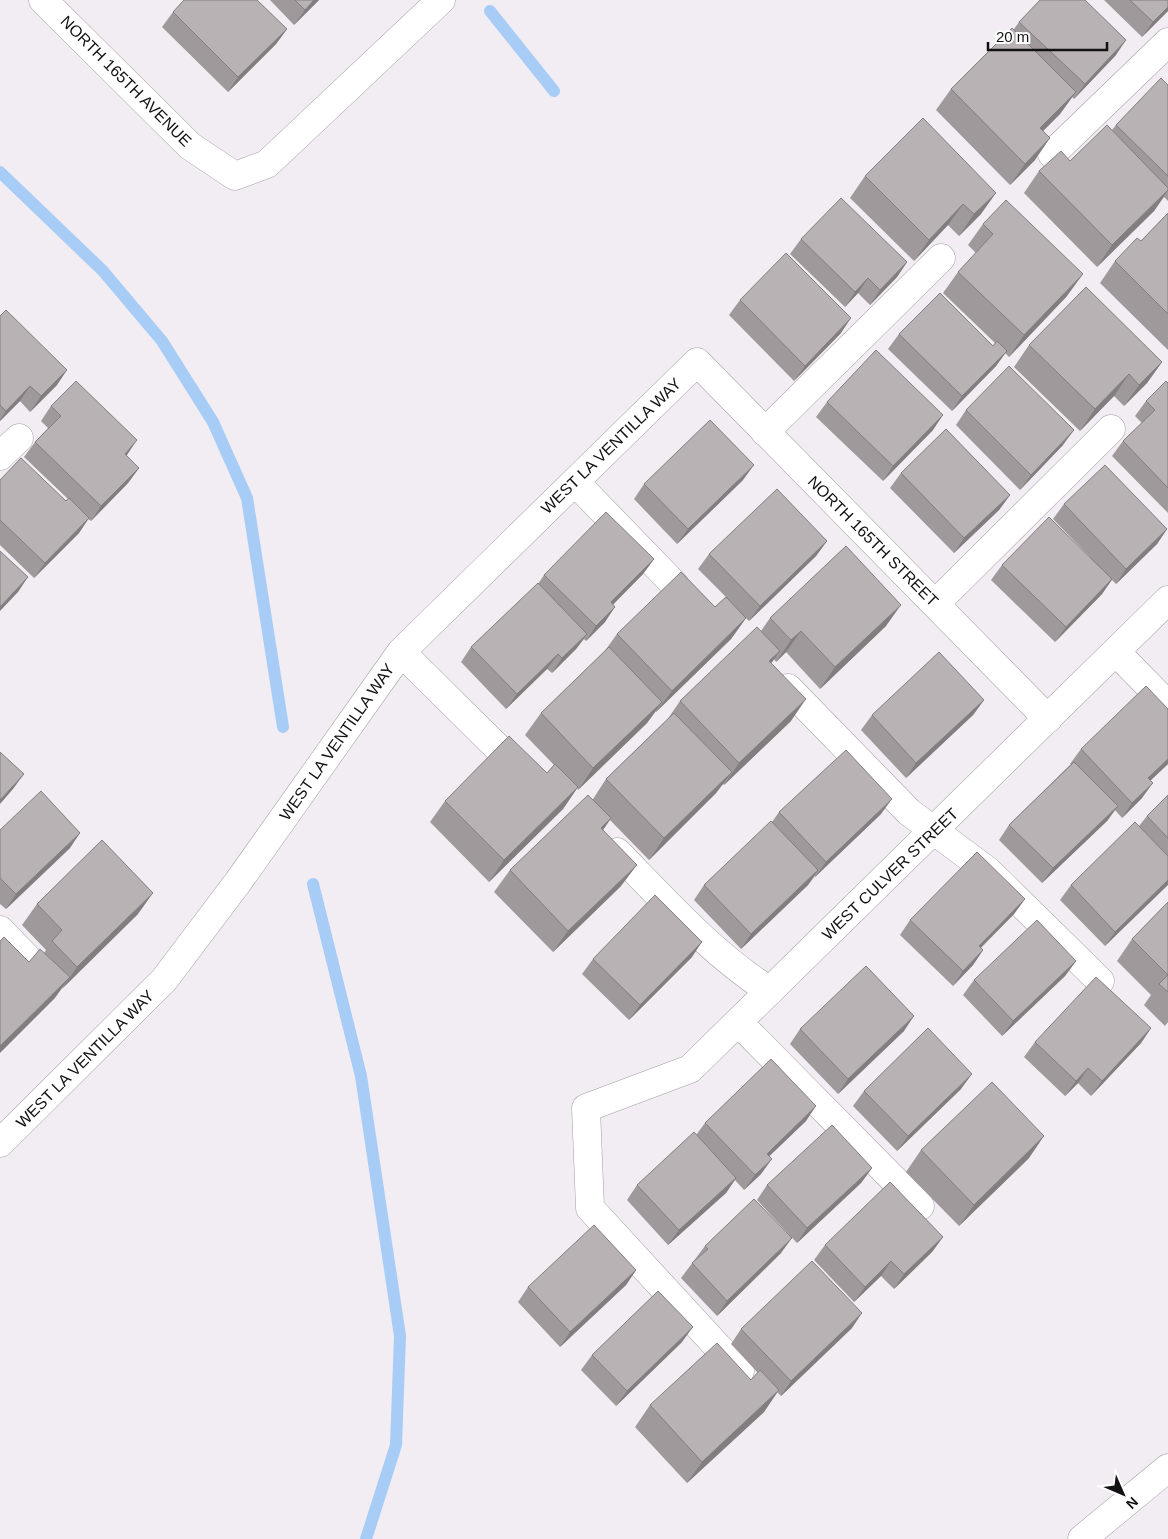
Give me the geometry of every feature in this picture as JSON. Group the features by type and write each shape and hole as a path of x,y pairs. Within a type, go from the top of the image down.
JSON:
{"street":[{"name":"NORTH 165TH AVENUE","path":"43,0 190,146 235,176 267,164 441,0"},
{"path":"1052,154 1168,42"},
{"path":"765,432 941,258"},
{"name":"NORTH 165TH STREET","path":"697,362 1048,719"},
{"name":"WEST LA VENTILLA WAY","path":"0,1143 164,980 238,882 401,652 697,362"},
{"path":"935,604 1111,429"},
{"path":"575,482 675,585"},
{"name":"WEST CULVER STREET","path":"750,1381 590,1208 586,1108 690,1069 1168,600"},
{"path":"401,652 506,756"},
{"path":"1116,652 1168,705"},
{"path":"788,688 909,812 988,871 1100,982"},
{"path":"617,852 693,929 744,974 770,991"},
{"path":"0,930 31,962"},
{"path":"738,1022 920,1206"},
{"path":"1082,1539 1168,1468"}],"building":[{"path":"184,0 257,0 287,29 238,77 173,12"},
{"path":"295,0 314,0 305,10"},
{"path":"1040,0 1085,0 1126,40 1085,84 1019,22"},
{"path":"1130,0 1168,0 1168,7 1153,22"},
{"path":"1012,28 1076,92 1040,128 1050,138 1025,164 951,89"},
{"path":"1161,78 1168,85 1168,176 1116,125"},
{"path":"923,118 996,193 974,214 963,204 929,240 865,176"},
{"path":"1107,125 1168,188 1112,245 1039,171 1061,151 1070,161"},
{"path":"841,198 907,262 880,290 868,278 855,292 801,239"},
{"path":"1006,200 1083,274 1024,335 958,272 993,234 983,224"},
{"path":"1168,213 1168,314 1115,261 1137,238 1141,241"},
{"path":"786,253 851,318 805,366 740,300"},
{"path":"1086,287 1162,362 1139,385 1129,374 1095,409 1029,345"},
{"path":"940,293 993,346 997,341 1007,351 962,396 899,334"},
{"path":"6,310 67,370 41,396 30,386 6,411 0,405 0,316"},
{"path":"876,350 943,415 893,466 827,402"},
{"path":"1009,366 1074,430 1031,475 966,410"},
{"path":"76,381 137,440 125,454 139,468 101,506 35,442 61,416 51,406"},
{"path":"1166,381 1168,383 1168,488 1123,441 1155,410 1146,401"},
{"path":"710,420 754,465 688,529 644,484"},
{"path":"946,429 1010,495 964,538 901,473"},
{"path":"21,458 66,501 69,498 89,518 45,563 0,520 0,480"},
{"path":"1105,465 1167,529 1126,569 1064,504"},
{"path":"777,489 827,541 760,606 709,554"},
{"path":"606,512 654,559 611,602 615,607 596,626 544,575"},
{"path":"1049,517 1112,579 1066,627 1002,565"},
{"path":"846,546 901,605 835,667 801,631 791,640 770,618"},
{"path":"0,551 28,577 0,607"},
{"path":"681,572 715,607 726,597 746,618 672,691 617,634"},
{"path":"538,583 587,634 562,658 558,654 517,694 471,647"},
{"path":"757,627 780,651 769,661 806,699 739,763 680,701"},
{"path":"609,647 662,702 593,768 541,713"},
{"path":"939,652 984,700 916,763 872,715"},
{"path":"1146,686 1168,709 1168,759 1148,778 1153,783 1132,803 1081,749"},
{"path":"674,713 732,772 664,838 606,779"},
{"path":"509,736 547,773 555,764 578,787 504,860 445,801"},
{"path":"846,750 892,799 826,862 779,812"},
{"path":"0,752 24,774 0,800"},
{"path":"1074,762 1118,806 1053,868 1009,825"},
{"path":"41,791 80,833 16,894 0,878 0,830"},
{"path":"588,795 611,818 601,828 637,865 568,931 510,870"},
{"path":"1168,795 1168,838 1147,816"},
{"path":"771,821 818,870 751,934 704,885"},
{"path":"1135,822 1168,856 1168,880 1115,932 1071,885"},
{"path":"102,840 153,893 77,967 52,941 62,930 37,904"},
{"path":"977,852 1025,899 979,946 983,950 963,971 910,920"},
{"path":"655,895 702,942 640,1005 593,959"},
{"path":"1168,902 1168,975 1132,939"},
{"path":"1037,920 1076,961 1013,1021 974,980"},
{"path":"4,937 29,962 40,949 70,977 0,1046 0,941"},
{"path":"866,966 914,1016 848,1079 800,1029"},
{"path":"1168,975 1168,992 1159,984"},
{"path":"1096,977 1151,1028 1102,1081 1088,1068 1076,1081 1035,1042"},
{"path":"928,1028 972,1074 908,1136 864,1091"},
{"path":"771,1059 816,1106 767,1154 772,1159 755,1175 705,1123"},
{"path":"992,1082 1044,1136 974,1205 921,1150"},
{"path":"832,1125 872,1168 807,1228 767,1185"},
{"path":"694,1132 736,1178 679,1230 637,1185"},
{"path":"890,1182 943,1237 904,1274 891,1261 865,1287 825,1245"},
{"path":"754,1199 792,1238 727,1301 692,1263 708,1249 705,1246"},
{"path":"594,1225 636,1270 570,1332 528,1287"},
{"path":"812,1261 862,1313 791,1381 741,1329"},
{"path":"658,1291 693,1327 627,1391 592,1355"},
{"path":"717,1343 751,1380 760,1370 779,1390 702,1462 650,1405"}],"waterway":[{"path":"490,11 554,91"},
{"path":"0,172 103,271 162,341 213,422 247,498 283,727"},
{"path":"313,884 361,1076 400,1336 396,1445 366,1539"}]}
